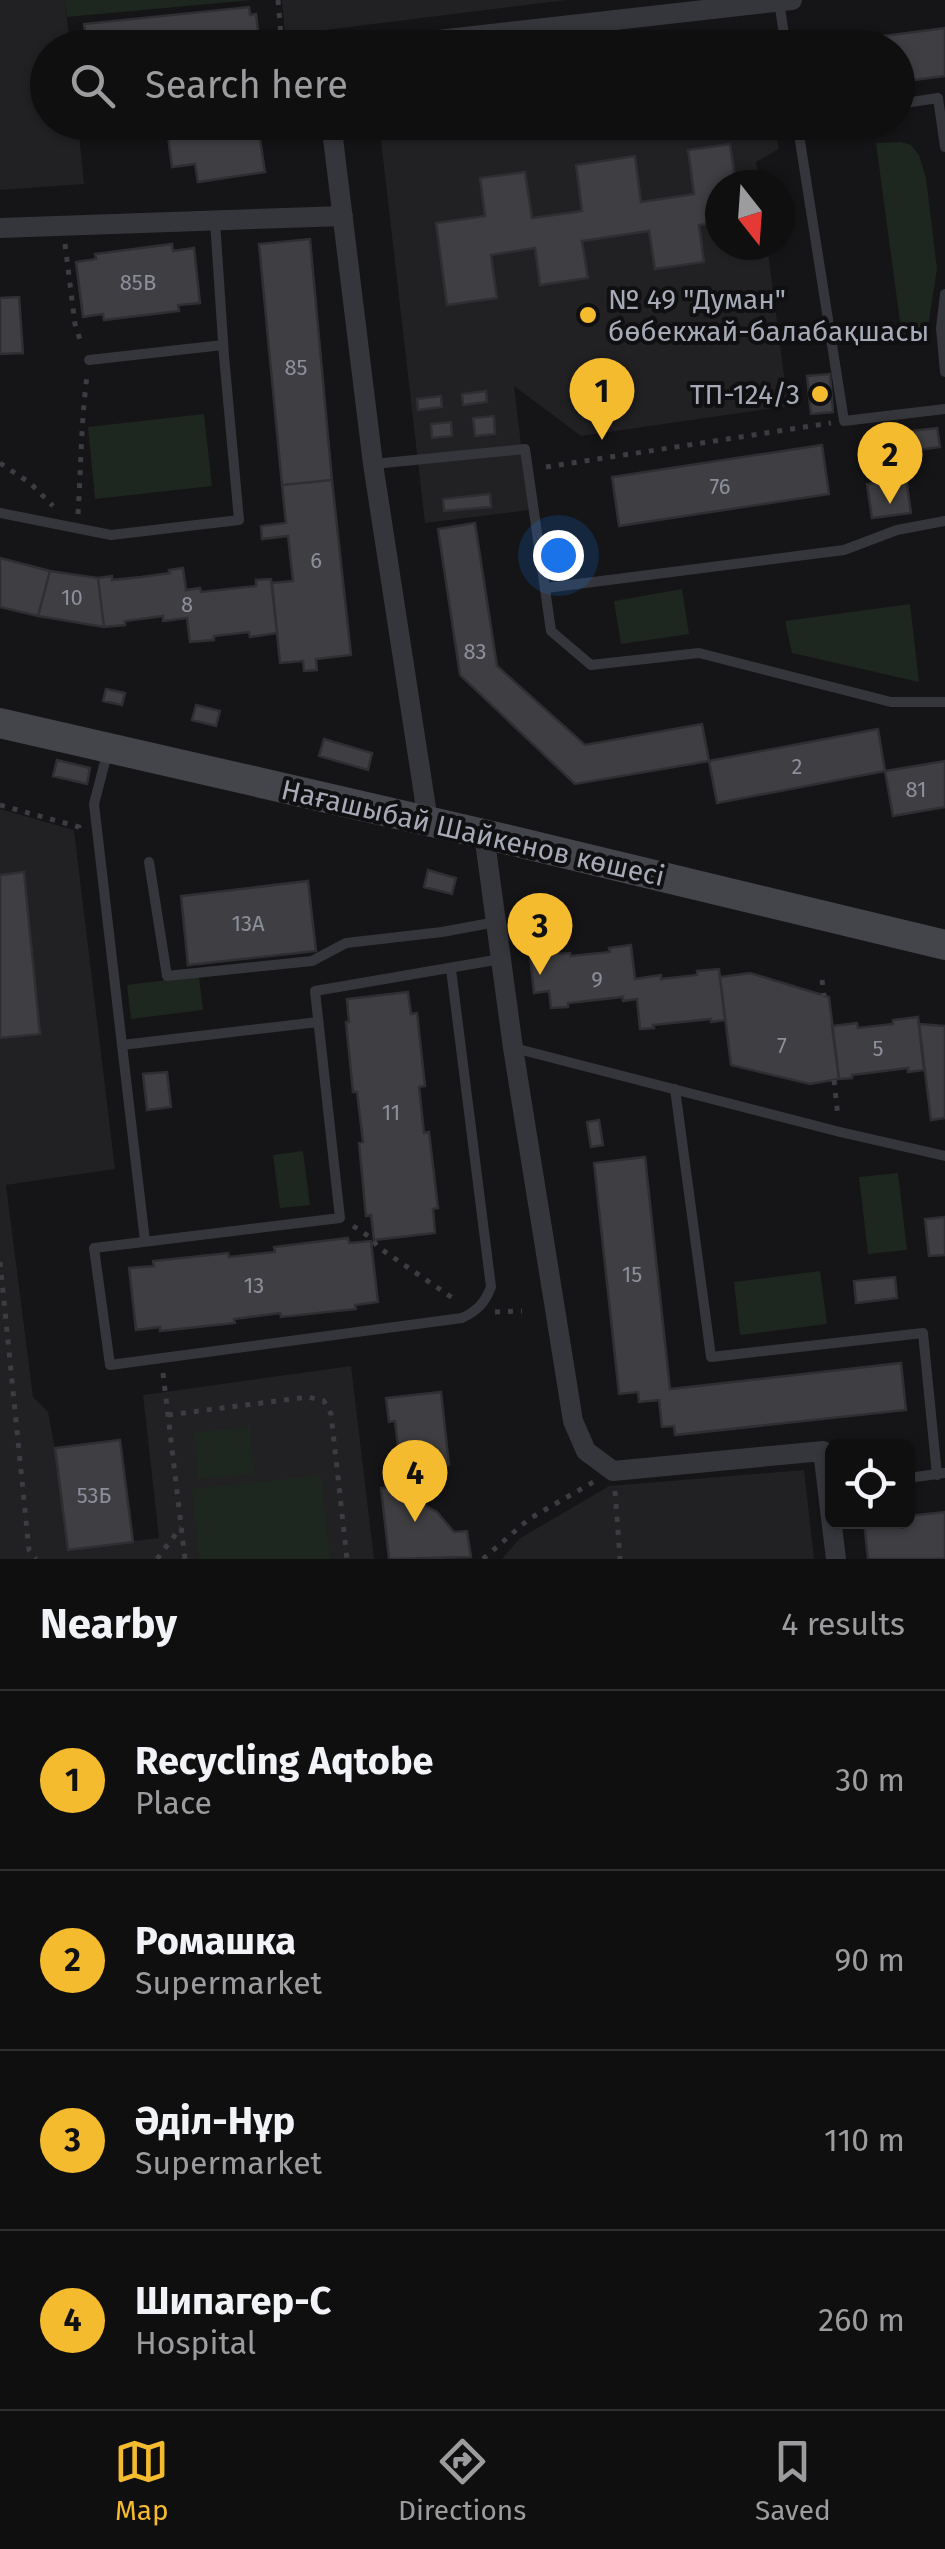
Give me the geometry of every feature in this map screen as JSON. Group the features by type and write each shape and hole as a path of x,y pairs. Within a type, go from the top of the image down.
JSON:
{"street":[{"path":"506,30 698,5 772,1"},
{"path":"334,140 373,464 428,822"},
{"path":"0,228 343,216"},
{"name":"Нағашыбай Шайкенов көшесі","path":"0,722 945,944"},
{"path":"484,834 513,1048 572,1421 586,1451 613,1471 823,1451 825,1461"},
{"path":"834,1529 836,1559"}],"lane":[{"path":"772,1 781,30"},
{"path":"915,101 938,98 945,147"},
{"path":"800,140 844,420 945,410"},
{"path":"0,513 111,536 240,520 214,221"},
{"path":"945,294 941,328 945,372"},
{"path":"88,360 223,346"},
{"path":"373,464 526,448 551,631 590,666 700,652 891,702 945,702"},
{"path":"546,588 844,550 897,530 945,521"},
{"path":"109,748 94,804 145,1241"},
{"path":"149,862 167,976 312,960 346,943 496,922"},
{"path":"451,969 490,1287 486,1300 462,1318 110,1365 94,1248 340,1218 315,991 500,959"},
{"path":"122,1046 318,1022"},
{"path":"513,1048 945,1156"},
{"path":"675,1089 711,1357 922,1333 941,1474 915,1477"}],"path":[{"path":"278,0 280,30"},
{"path":"63,226 75,324 88,360 77,528"},
{"path":"528,470 844,420"},
{"path":"0,463 30,483 77,528"},
{"path":"0,806 79,827 81,846"},
{"path":"822,980 824,996"},
{"path":"834,1080 840,1132"},
{"path":"340,1218 475,1312"},
{"path":"0,1262 28,1550 36,1559"},
{"path":"161,1359 185,1559"},
{"path":"168,1415 308,1397 324,1401 331,1414 348,1559"},
{"path":"483,1559 529,1519 613,1471 620,1559"},
{"path":"157,1559 182,1528"}],"shaded area":[{"path":"0,0 65,0 68,30 30,30 30,140 80,140 84,184 0,190"},
{"path":"65,0 252,0 67,17"},
{"path":"282,0 566,0 325,30 285,30"},
{"name":"№ 49 \"Думан\" бөбекжай-балабақшасы","path":"381,140 777,140 779,149 756,162 757,170 705,170 705,260 769,260 788,406 581,436 514,386 529,510 425,523"},
{"path":"876,143 911,145 919,155 926,178 937,269 927,333 902,337"},
{"path":"204,414 212,486 95,499 88,427"},
{"path":"682,589 689,634 621,644 614,601"},
{"path":"910,604 919,682 792,653 785,621"},
{"path":"0,809 74,830 115,1169 6,1185 33,1397 48,1412 68,1549 159,1538 143,1395 351,1366 374,1559 0,1559"},
{"path":"199,976 203,1010 131,1019 127,985"},
{"path":"303,1151 310,1205 280,1208 273,1155"},
{"path":"898,1173 907,1250 868,1254 859,1177"},
{"path":"820,1271 827,1324 740,1335 734,1282"},
{"path":"250,1427 254,1474 198,1479 194,1433"},
{"path":"804,1470 814,1559 502,1559 519,1539 609,1486"},
{"path":"321,1475 330,1559 199,1559 192,1489"}],"building":[{"path":"249,7 250,15 256,14 258,30 85,30 84,24"},
{"path":"945,28 945,76 915,80 915,32"},
{"path":"169,140 260,140 265,172 198,182 195,164 172,167"},
{"path":"730,144 734,170 705,170 705,224 699,225 704,262 655,269 649,231 582,241 588,278 540,285 535,248 491,255 497,298 447,305 436,223 485,216 480,178 525,172 532,218 582,211 576,165 635,156 641,202 694,194 688,150"},
{"path":"310,239 332,480 282,485 259,244"},
{"path":"172,244 173,251 194,248 200,303 178,305 179,311 104,320 103,314 83,317 76,262 96,259 95,254"},
{"path":"19,297 23,353 0,354 0,298"},
{"name":"ТП-124/3","path":"830,374 833,412 811,414 807,376"},
{"path":"486,391 487,402 463,405 462,394"},
{"path":"441,396 442,407 418,410 417,399"},
{"path":"494,416 495,434 475,436 473,418"},
{"path":"451,422 452,436 432,438 431,424"},
{"path":"937,428 940,447 894,453 892,433"},
{"path":"822,445 829,494 619,526 612,477"},
{"path":"906,478 911,513 872,518 867,484"},
{"path":"332,480 351,655 316,659 317,670 304,671 303,661 280,663 272,583 293,581 288,536 262,539 261,526 286,523 282,485"},
{"path":"490,494 491,507 444,511 443,499"},
{"path":"475,523 497,666 585,745 702,724 709,761 575,784 460,675 438,529"},
{"path":"0,558 50,571 38,616 0,607"},
{"path":"183,568 186,590 200,588 201,592 256,586 256,580 271,579 277,633 250,637 249,632 190,642 187,618 163,621 163,616 104,627 98,578 141,577"},
{"path":"50,571 98,578 104,627 38,616"},
{"path":"106,689 125,693 122,705 103,701"},
{"path":"196,705 220,711 216,726 192,720"},
{"path":"878,729 885,771 717,803 709,761"},
{"path":"324,739 372,753 368,770 319,756"},
{"path":"57,760 90,768 87,784 53,776"},
{"path":"945,761 945,807 893,816 885,771"},
{"path":"428,870 456,878 452,894 424,887"},
{"path":"24,872 40,1034 0,1038 0,875"},
{"path":"308,881 316,951 188,965 181,896"},
{"path":"556,929 559,954 610,952 609,948 631,945 635,979 697,975 697,971 719,969 725,1020 640,1029 637,999 623,1001 623,997 551,1008 549,991 534,993 529,947 544,945 542,930"},
{"path":"750,973 829,997 839,1079 810,1084 731,1065 720,977"},
{"path":"408,992 411,1014 417,1013 425,1086 419,1087 438,1208 433,1209 435,1233 374,1240 371,1215 366,1216 359,1143 363,1142 357,1092 353,1092 347,999"},
{"path":"918,1017 924,1070 908,1072 908,1068 839,1079 832,1026 857,1023 858,1028"},
{"path":"919,1024 945,1026 945,1118 931,1120"},
{"path":"167,1072 171,1107 147,1110 143,1074"},
{"path":"599,1120 603,1145 591,1147 587,1122"},
{"path":"645,1157 670,1389 901,1363 906,1410 675,1435 674,1426 662,1427 659,1400 639,1402 638,1392 619,1394 594,1163"},
{"path":"945,1217 945,1255 929,1256 925,1219"},
{"path":"348,1238 349,1243 371,1241 378,1302 355,1305 356,1309 234,1319 235,1323 136,1330 129,1268 154,1266 153,1261 275,1252 274,1247"},
{"path":"895,1277 897,1298 856,1303 854,1281"},
{"path":"441,1392 449,1465 401,1471 395,1421 389,1422 386,1398"},
{"path":"120,1440 133,1542 68,1550 55,1448"},
{"path":"414,1484 415,1500 437,1512 454,1532 467,1531 471,1557 389,1559 381,1488"},
{"path":"945,1512 945,1559 868,1559 865,1529 915,1529 915,1515"}],"place":[{"name":"№ 49 \"Думан\" бөбекжай-балабақшасы","path":"588,315"},
{"name":"ТП-124/3","path":"820,394"},
{"name":"Recycling Aqtobe","path":"602,440"},
{"name":"Ромашка","path":"890,504"},
{"name":"Әділ-Нұр","path":"540,975"},
{"name":"Шипагер-С","path":"415,1522"}]}
